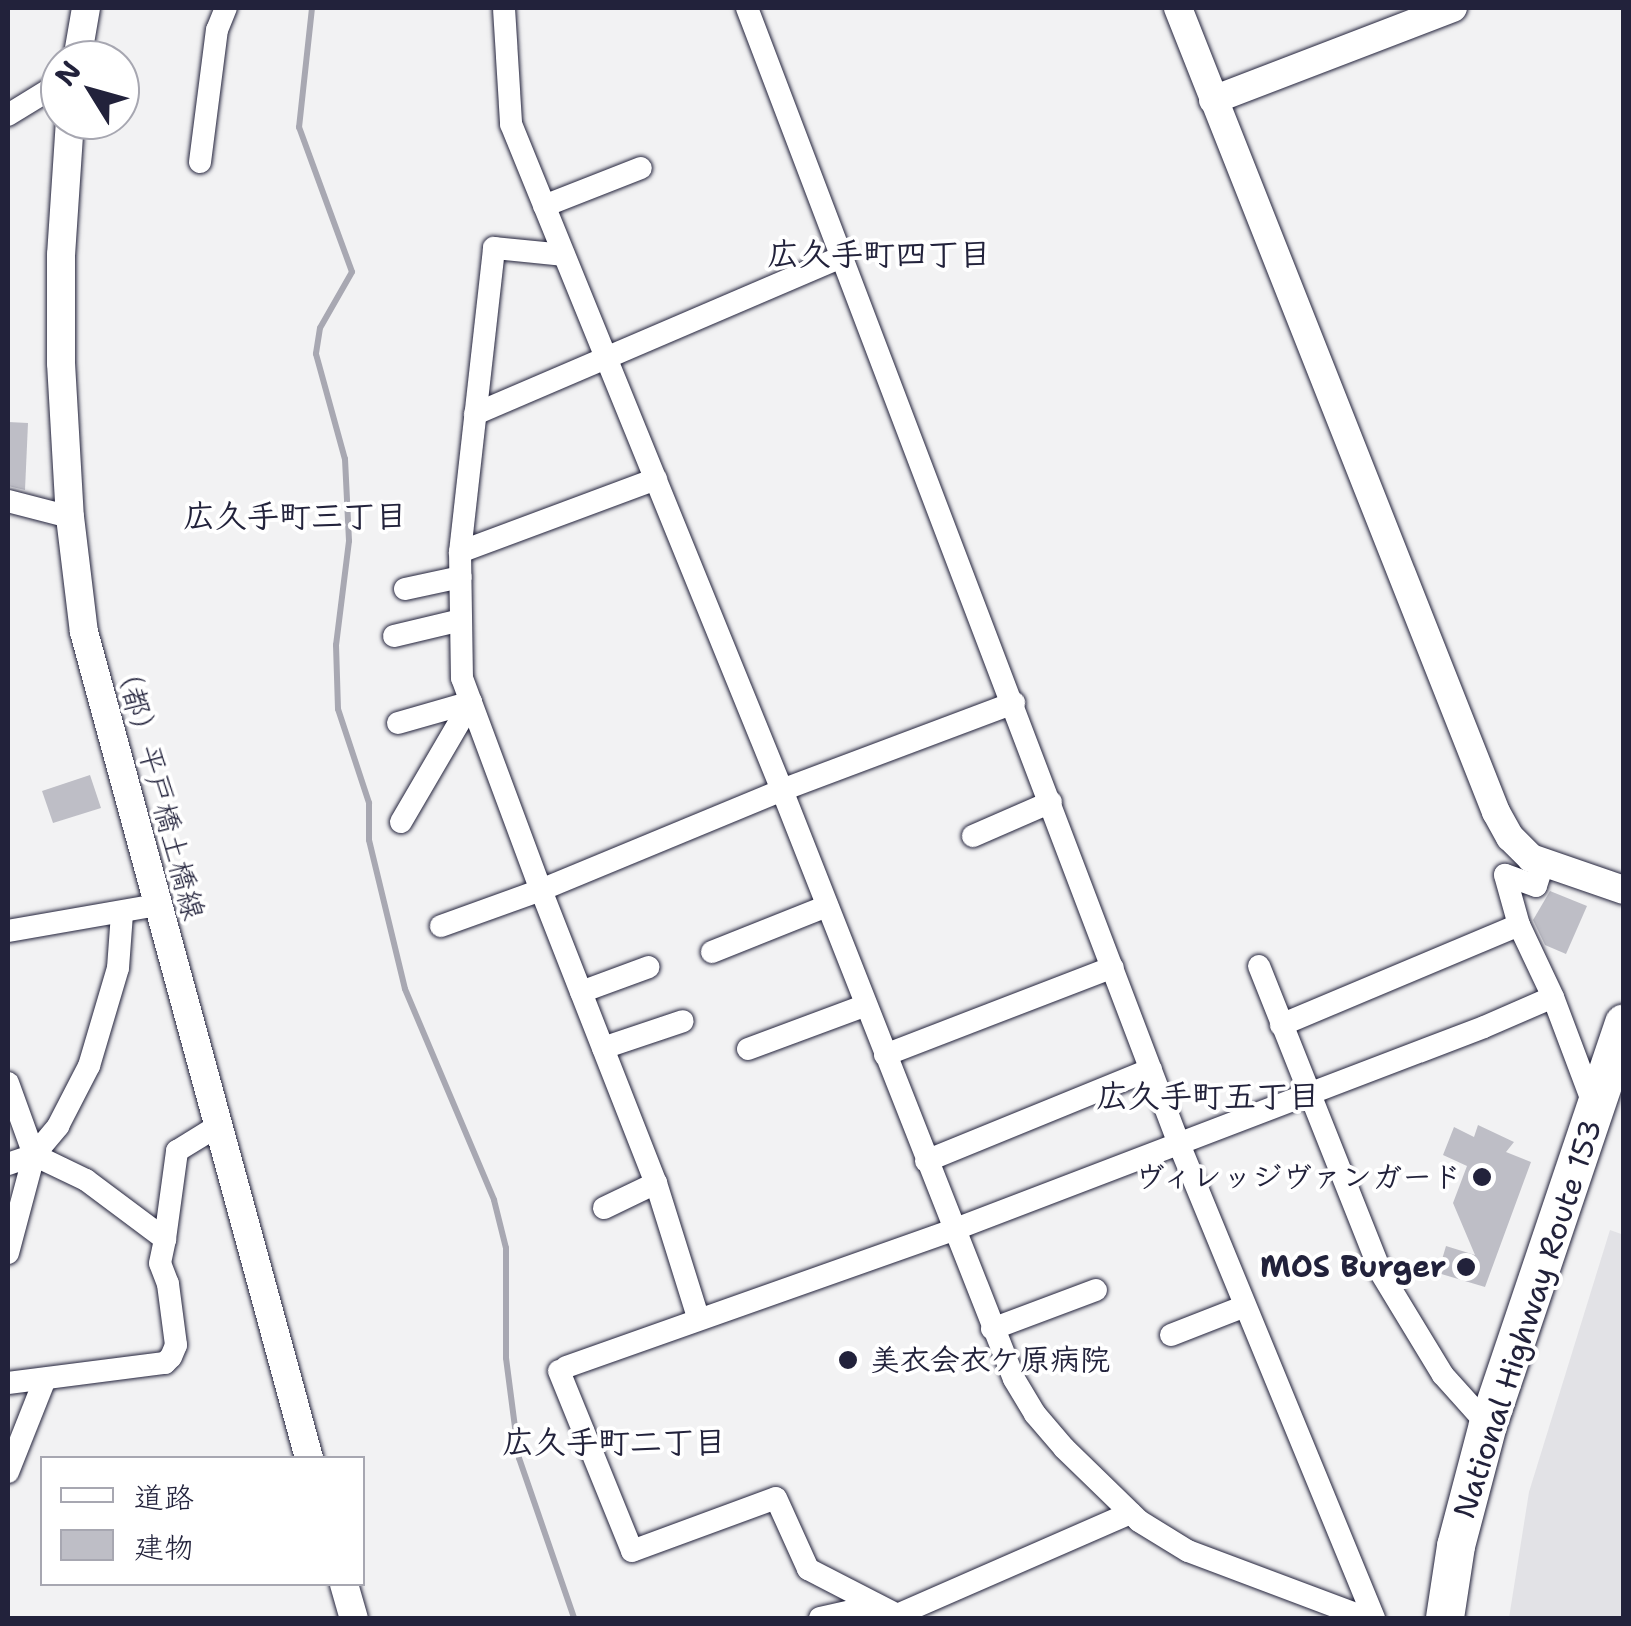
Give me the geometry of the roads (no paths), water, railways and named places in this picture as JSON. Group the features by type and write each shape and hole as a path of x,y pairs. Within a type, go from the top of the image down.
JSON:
{"highway":[{"name":"National Highway Route 153","path":"1444,1618 1456,1546 1488,1425 1624,1022"}],"street":[{"path":"80,40 86,8"},
{"path":"200,162 217,30 226,8"},
{"path":"504,8 510,124 782,790 992,1329 1035,1414 1131,1512 1188,1551 1366,1618"},
{"path":"747,8 1014,702 1178,1144 1374,1618"},
{"path":"1178,8 1475,764 1510,838 1531,858 1624,890"},
{"path":"1213,100 1453,8"},
{"path":"8,116 40,96"},
{"name":"（都）平戸橋土橋線","path":"69,140 61,255 61,363 70,516 84,632 308,1456"},
{"path":"544,206 641,168"},
{"path":"564,255 494,248 460,552 462,678 656,1183 698,1317"},
{"path":"474,414 842,256"},
{"path":"460,552 656,479"},
{"path":"8,501 70,516"},
{"path":"405,589 460,576"},
{"path":"394,636 461,620"},
{"path":"398,723 471,702"},
{"path":"401,822 471,702"},
{"path":"441,926 1014,702"},
{"path":"973,836 1051,802"},
{"path":"1544,861 1536,886 1505,875 1519,925 1596,1109"},
{"path":"8,931 158,905"},
{"path":"712,952 827,906"},
{"path":"8,1253 34,1155 58,1126 89,1066 118,968 122,914"},
{"path":"1280,1025 1519,925"},
{"path":"1259,966 1308,1096 1400,1311 1443,1374 1488,1425"},
{"path":"581,992 649,967"},
{"path":"885,1055 1113,967"},
{"path":"1131,1512 896,1616 808,1569 776,1498 632,1552 562,1369 698,1317 953,1230 1308,1096 1552,997"},
{"path":"748,1049 866,1005"},
{"path":"603,1048 684,1021"},
{"path":"926,1161 1151,1069"},
{"path":"8,1082 34,1155 86,1180 164,1238"},
{"path":"8,1383 164,1363 176,1353 168,1284 160,1263 178,1151 216,1127"},
{"path":"8,1164 34,1155"},
{"path":"604,1208 656,1183"},
{"path":"992,1329 1096,1290"},
{"path":"1171,1335 1246,1306"},
{"path":"8,1472 45,1379"},
{"path":"345,1586 354,1618"},
{"path":"820,1618 874,1606"}],"waterway":[{"path":"312,8 299,127 352,272 320,328 316,354 345,459 349,541 336,645 338,709 369,803 369,840 405,989 494,1200 506,1248 506,1358 519,1458 574,1618"}],"place":[{"name":"ヴィレッジヴァンガード","path":"1482,1177"},
{"name":"MOS Burger","path":"1466,1267"},
{"name":"美衣会衣ケ原病院","path":"848,1360"}],"district":[{"name":"広久手町四丁目","path":"879,254"},
{"name":"広久手町三丁目","path":"295,516"},
{"name":"広久手町五丁目","path":"1208,1096"},
{"name":"広久手町二丁目","path":"614,1442"}]}
